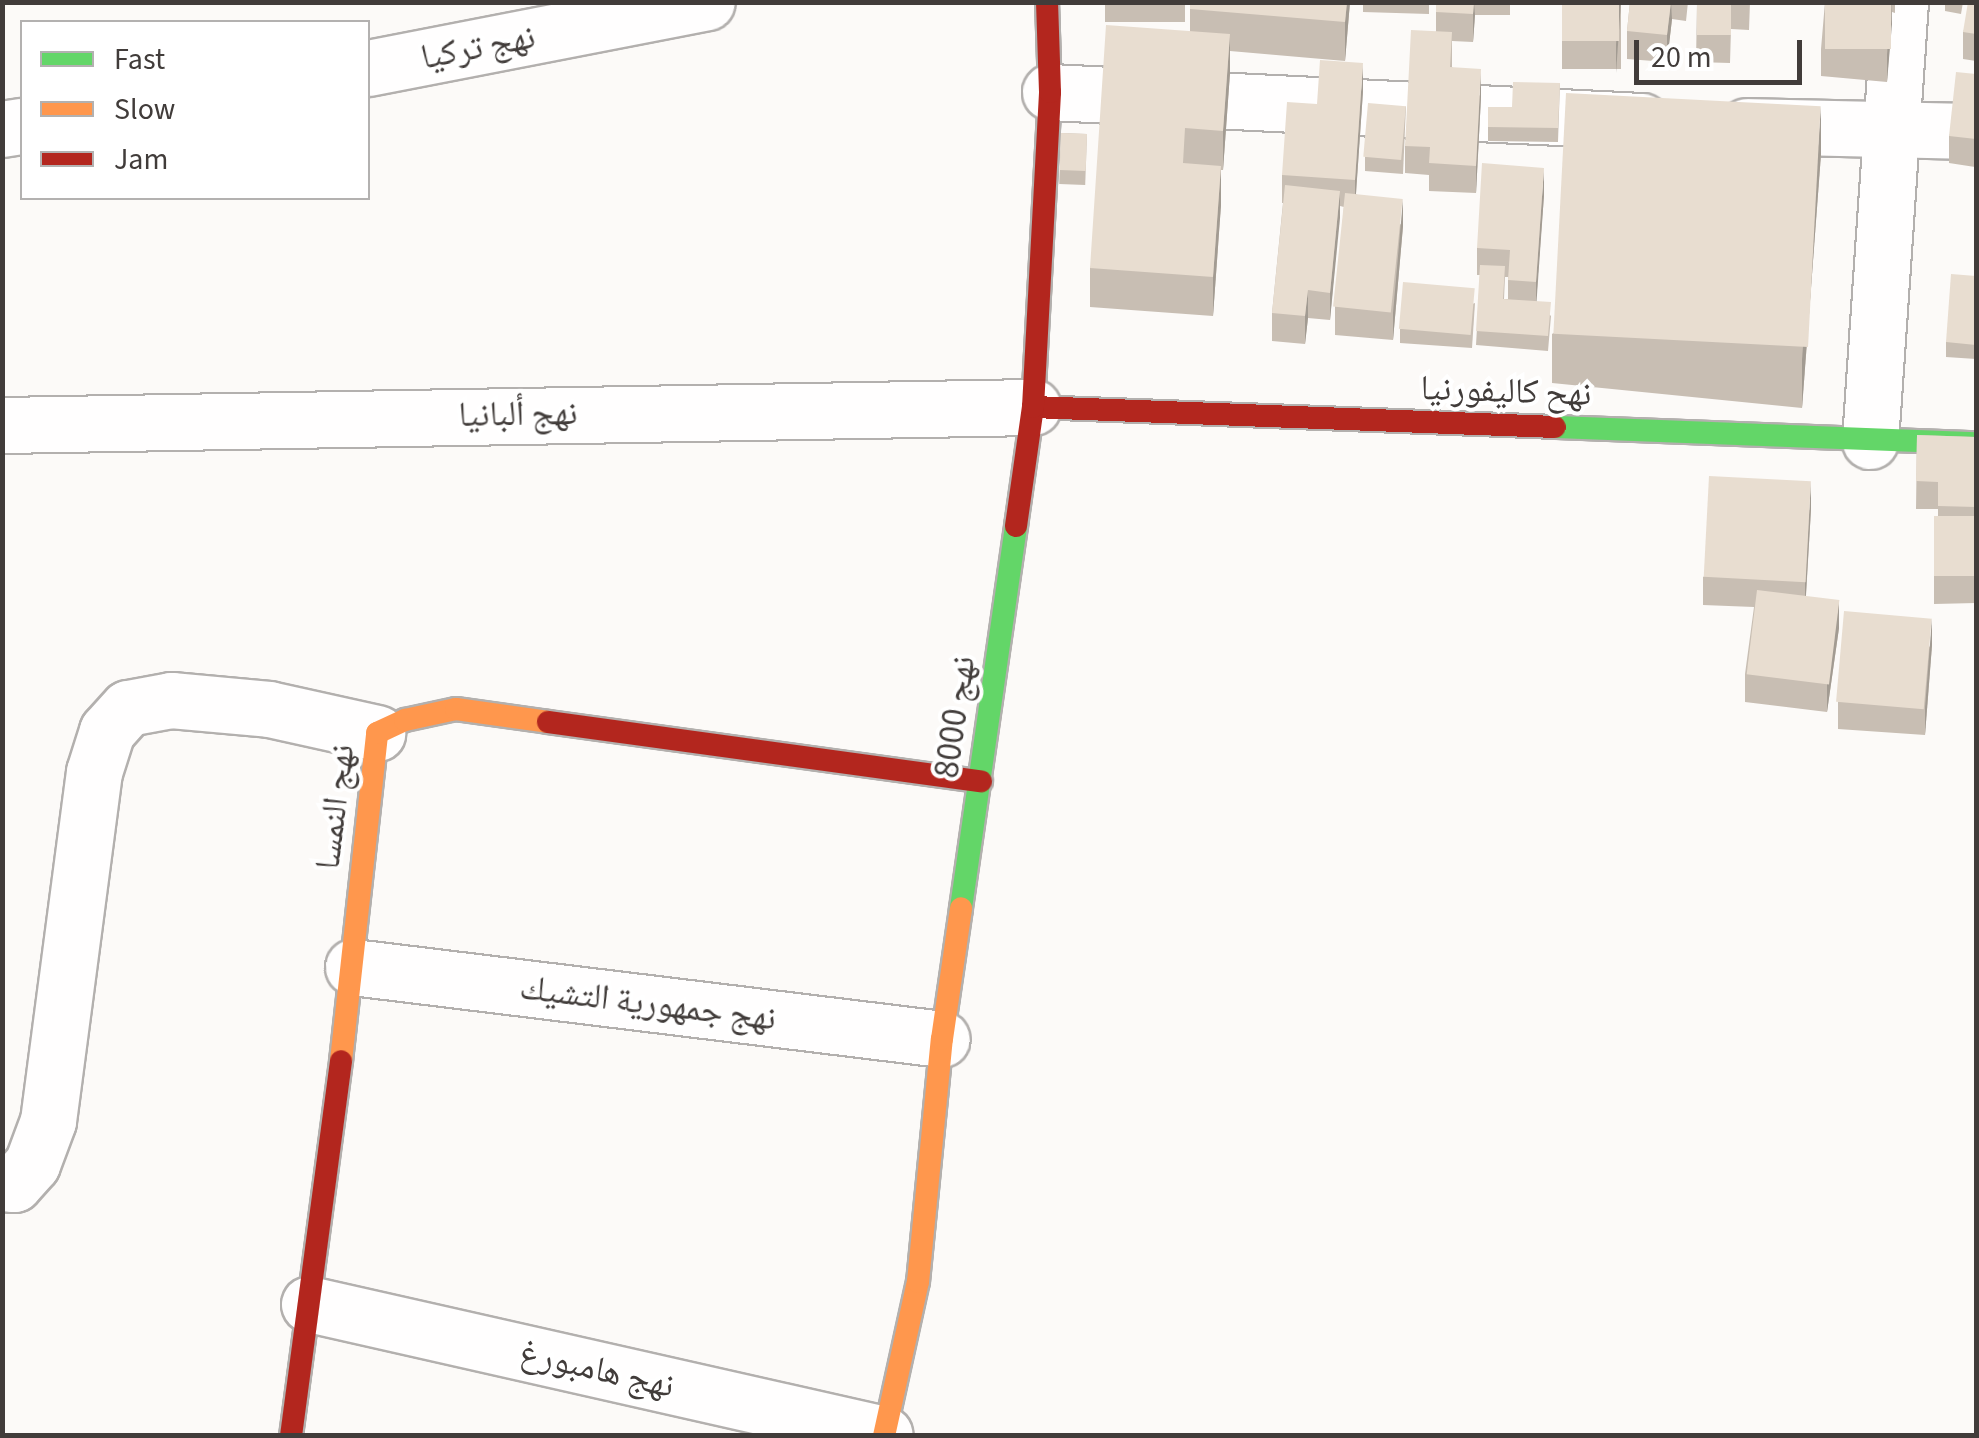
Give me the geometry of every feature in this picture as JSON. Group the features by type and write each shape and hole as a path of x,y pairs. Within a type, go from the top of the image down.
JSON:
{"street":[{"name":"نهج تركيا","path":"370,68 707,2"},
{"name":"نهج 8000","path":"884,1434 918,1282 942,1038 1033,407 1050,92 1047,2"},
{"path":"1870,441 1900,2"},
{"path":"1050,92 1892,133 1976,132"},
{"name":"نهج ألبانيا","path":"2,425 1033,407"},
{"name":"نهح كاليفورنيا","path":"1033,407 1976,444"},
{"path":"2,1183 14,1184 32,1164 48,1121 94,772 107,731 128,708 171,700 269,709 376,733"},
{"name":"نهج النمسا","path":"291,1436 354,967 376,733 405,720 456,709 981,781"},
{"name":"نهج جمهورية التشيك","path":"354,967 942,1038"},
{"name":"نهج هامبورغ","path":"309,1304 884,1434"}],"building":[{"path":"1190,2 1347,2 1345,22 1190,9"},
{"path":"1436,2 1474,2 1473,14 1436,12"},
{"path":"1562,2 1619,2 1619,41 1562,41"},
{"path":"1630,2 1671,2 1667,35 1627,31"},
{"path":"1697,2 1731,2 1731,35 1697,35"},
{"path":"1825,2 1891,2 1891,49 1825,49"},
{"path":"1968,2 1976,2 1976,34 1963,32"},
{"path":"1106,25 1230,34 1223,131 1185,128 1183,163 1221,166 1213,277 1090,268"},
{"path":"1411,30 1452,32 1450,67 1481,69 1476,166 1429,163 1430,147 1405,146"},
{"path":"1320,60 1363,63 1355,180 1282,175 1287,102 1317,104"},
{"path":"1956,72 1976,74 1976,139 1949,136"},
{"path":"1513,82 1560,83 1558,128 1488,127 1488,107 1512,107"},
{"path":"1566,93 1821,106 1808,347 1553,334"},
{"path":"1368,103 1406,106 1401,160 1363,157"},
{"path":"1061,133 1087,134 1086,171 1060,170"},
{"path":"1482,163 1544,168 1536,282 1508,280 1510,250 1477,248"},
{"path":"1285,185 1340,191 1330,293 1308,290 1305,316 1272,313"},
{"path":"1345,193 1403,199 1391,312 1333,306"},
{"path":"1480,265 1505,266 1503,299 1551,302 1548,336 1476,331"},
{"path":"1951,274 1976,276 1976,345 1946,342"},
{"path":"1403,282 1475,288 1471,335 1399,329"},
{"path":"1917,435 1976,437 1976,507 1938,506 1938,482 1916,481"},
{"path":"1709,476 1811,481 1806,582 1704,577"},
{"path":"1934,516 1976,516 1976,576 1934,576"},
{"path":"1757,590 1839,600 1829,684 1747,674"},
{"path":"1844,611 1932,619 1924,709 1836,702"}],"traffic: fast":[{"path":"1555,427 1976,443"},
{"path":"961,908 1016,526"}],"traffic: slow":[{"path":"341,1061 377,733 405,720 456,709 548,722"},
{"path":"884,1436 918,1282 942,1039 961,908"}],"traffic: jam":[{"path":"1016,526 1033,407 1050,92 1047,2"},
{"path":"1033,407 1555,427"},
{"path":"548,722 981,781"},
{"path":"291,1436 341,1061"}]}
